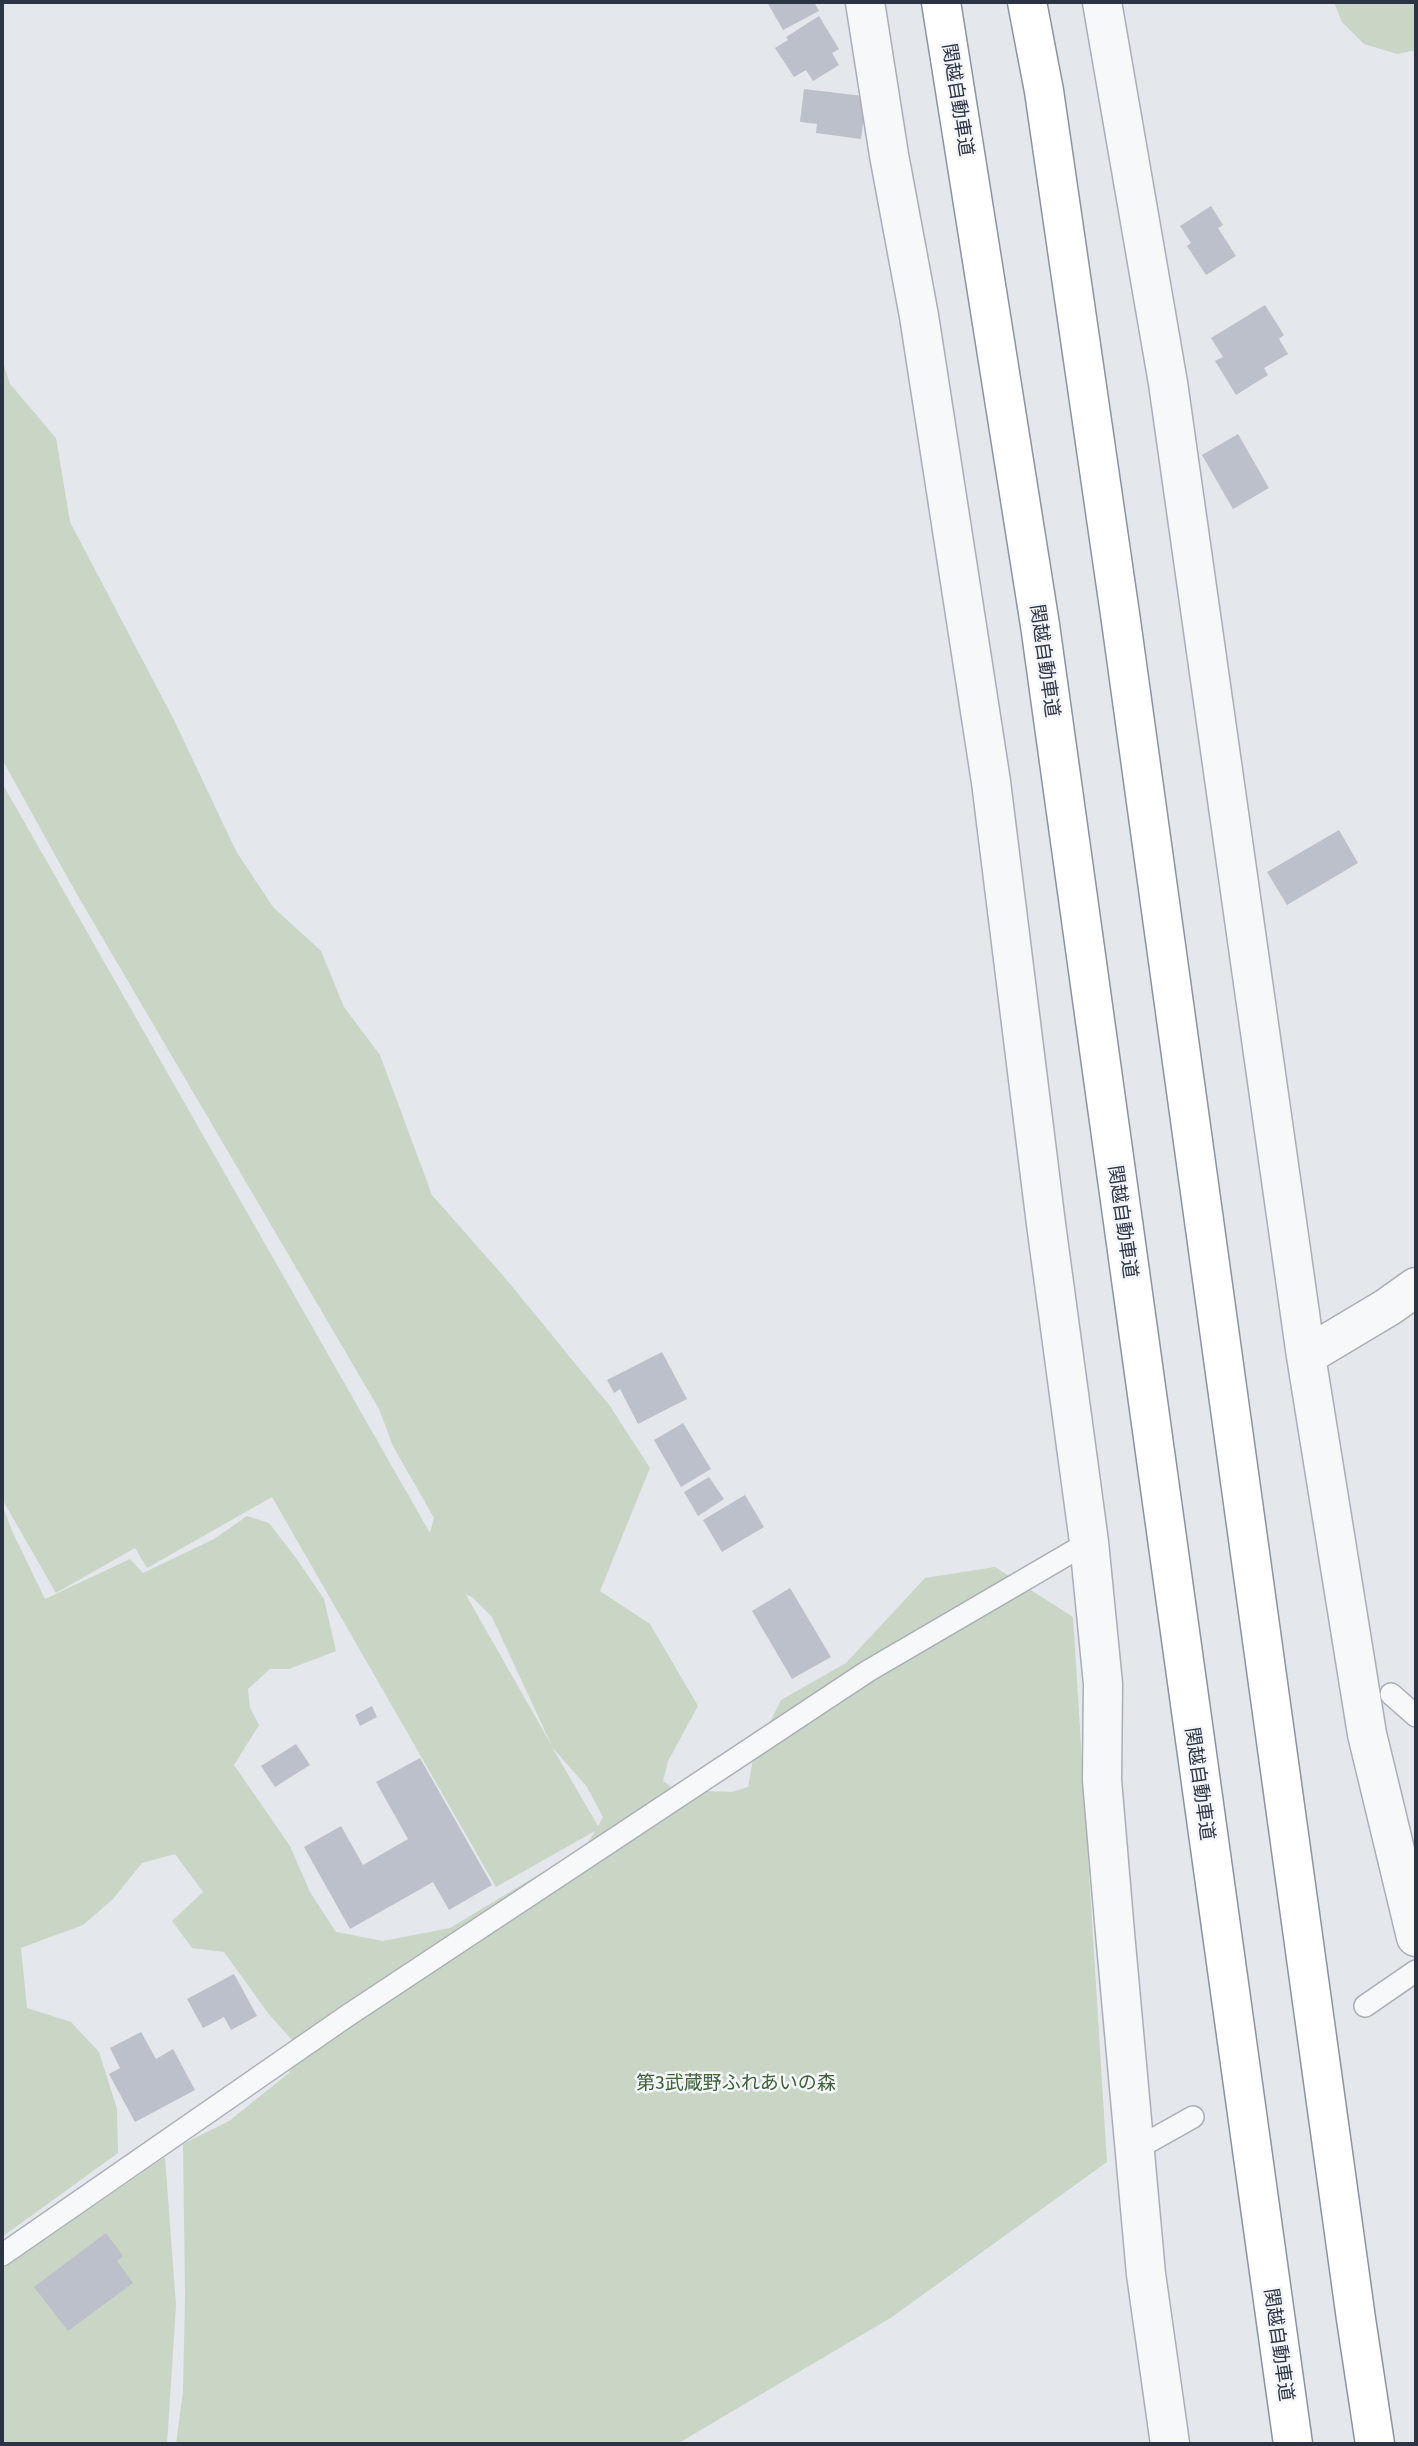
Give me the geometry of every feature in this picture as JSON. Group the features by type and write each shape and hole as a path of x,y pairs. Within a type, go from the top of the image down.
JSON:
{"highway":[{"name":"関越自動車道","path":"941,2 1040,625 1261,2232 1293,2444"},
{"path":"1027,2 1044,91 1121,621 1375,2444"}],"street":[{"path":"865,2 919,316 990,782 1088,1542 1103,1684 1102,1780 1146,2274 1170,2444"},
{"path":"1102,2 1170,397 1306,1356 1367,1734 1416,1937"},
{"path":"1306,1356 1416,1287"}],"lane":[{"path":"2,2255 347,2016 868,1671 1088,1542"},
{"path":"1391,1694 1416,1716"},
{"path":"1365,2006 1416,1971"},
{"path":"1136,2149 1193,2117"}],"green space":[{"path":"1334,2 1416,2 1416,50 1397,54 1364,44 1342,22"},
{"name":"第3武蔵野ふれあいの森","path":"2,359 10,384 56,438 70,522 174,720 236,851 273,907 321,951 344,1007 380,1055 432,1195 506,1279 610,1406 650,1468 600,1591 650,1624 698,1706 668,1761 663,1781 676,1790 732,1792 748,1787 754,1754 781,1700 846,1663 925,1578 995,1567 1073,1617 1107,2162 892,2317 677,2444 176,2444 183,2391 183,2144 229,2121 289,2073 298,2047 268,2013 224,1952 192,1948 172,1921 203,1892 175,1854 142,1863 113,1899 83,1925 21,1948 27,2008 71,2022 99,2052 117,2109 118,2153 2,2237 2,1504 45,1599 130,1559 143,1573 214,1539 247,1516 269,1523 324,1599 336,1651 289,1669 270,1669 248,1689 250,1708 259,1725 234,1765 290,1846 310,1892 336,1932 383,1941 450,1928 586,1846 595,1831 496,1887 272,1497 147,1568 135,1548 56,1593 2,1499 2,783 430,1533 434,1518 393,1446 379,1409 75,891 2,759","holes":["466,1595 472,1597 492,1617 552,1746","552,1747 587,1787 603,1817 598,1826"]},
{"path":"165,2157 176,2306 167,2444 2,2444 2,2269"}],"building":[{"path":"767,2 814,2 819,11 783,30"},
{"path":"819,16 839,49 832,53 839,65 813,81 806,70 794,77 775,48 788,40 786,37"},
{"path":"804,89 863,96 862,107 865,108 861,139 816,133 817,124 800,122"},
{"path":"1211,206 1223,225 1218,228 1236,256 1206,275 1187,246 1191,243 1180,226"},
{"path":"1265,305 1284,335 1279,339 1288,354 1264,368 1268,375 1236,395 1215,361 1223,357 1211,338"},
{"path":"1238,434 1269,488 1233,509 1202,455"},
{"path":"1339,830 1358,863 1287,905 1267,872"},
{"path":"662,1352 687,1399 638,1424 620,1389 614,1393 607,1380"},
{"path":"683,1423 711,1469 681,1487 654,1440"},
{"path":"709,1477 724,1499 698,1516 684,1492"},
{"path":"745,1495 764,1527 722,1552 703,1520"},
{"path":"790,1588 831,1657 792,1679 752,1611"},
{"path":"372,1706 377,1717 360,1726 355,1715"},
{"path":"296,1744 310,1765 275,1787 261,1766"},
{"path":"420,1758 492,1885 449,1910 433,1882 350,1929 304,1847 341,1826 363,1865 408,1839 376,1782"},
{"path":"234,1974 257,2016 231,2030 224,2017 203,2028 187,1999"},
{"path":"141,2032 156,2059 173,2049 195,2090 135,2122 109,2074 120,2068 110,2048"},
{"path":"106,2233 123,2256 117,2261 133,2283 68,2331 34,2287"}]}
